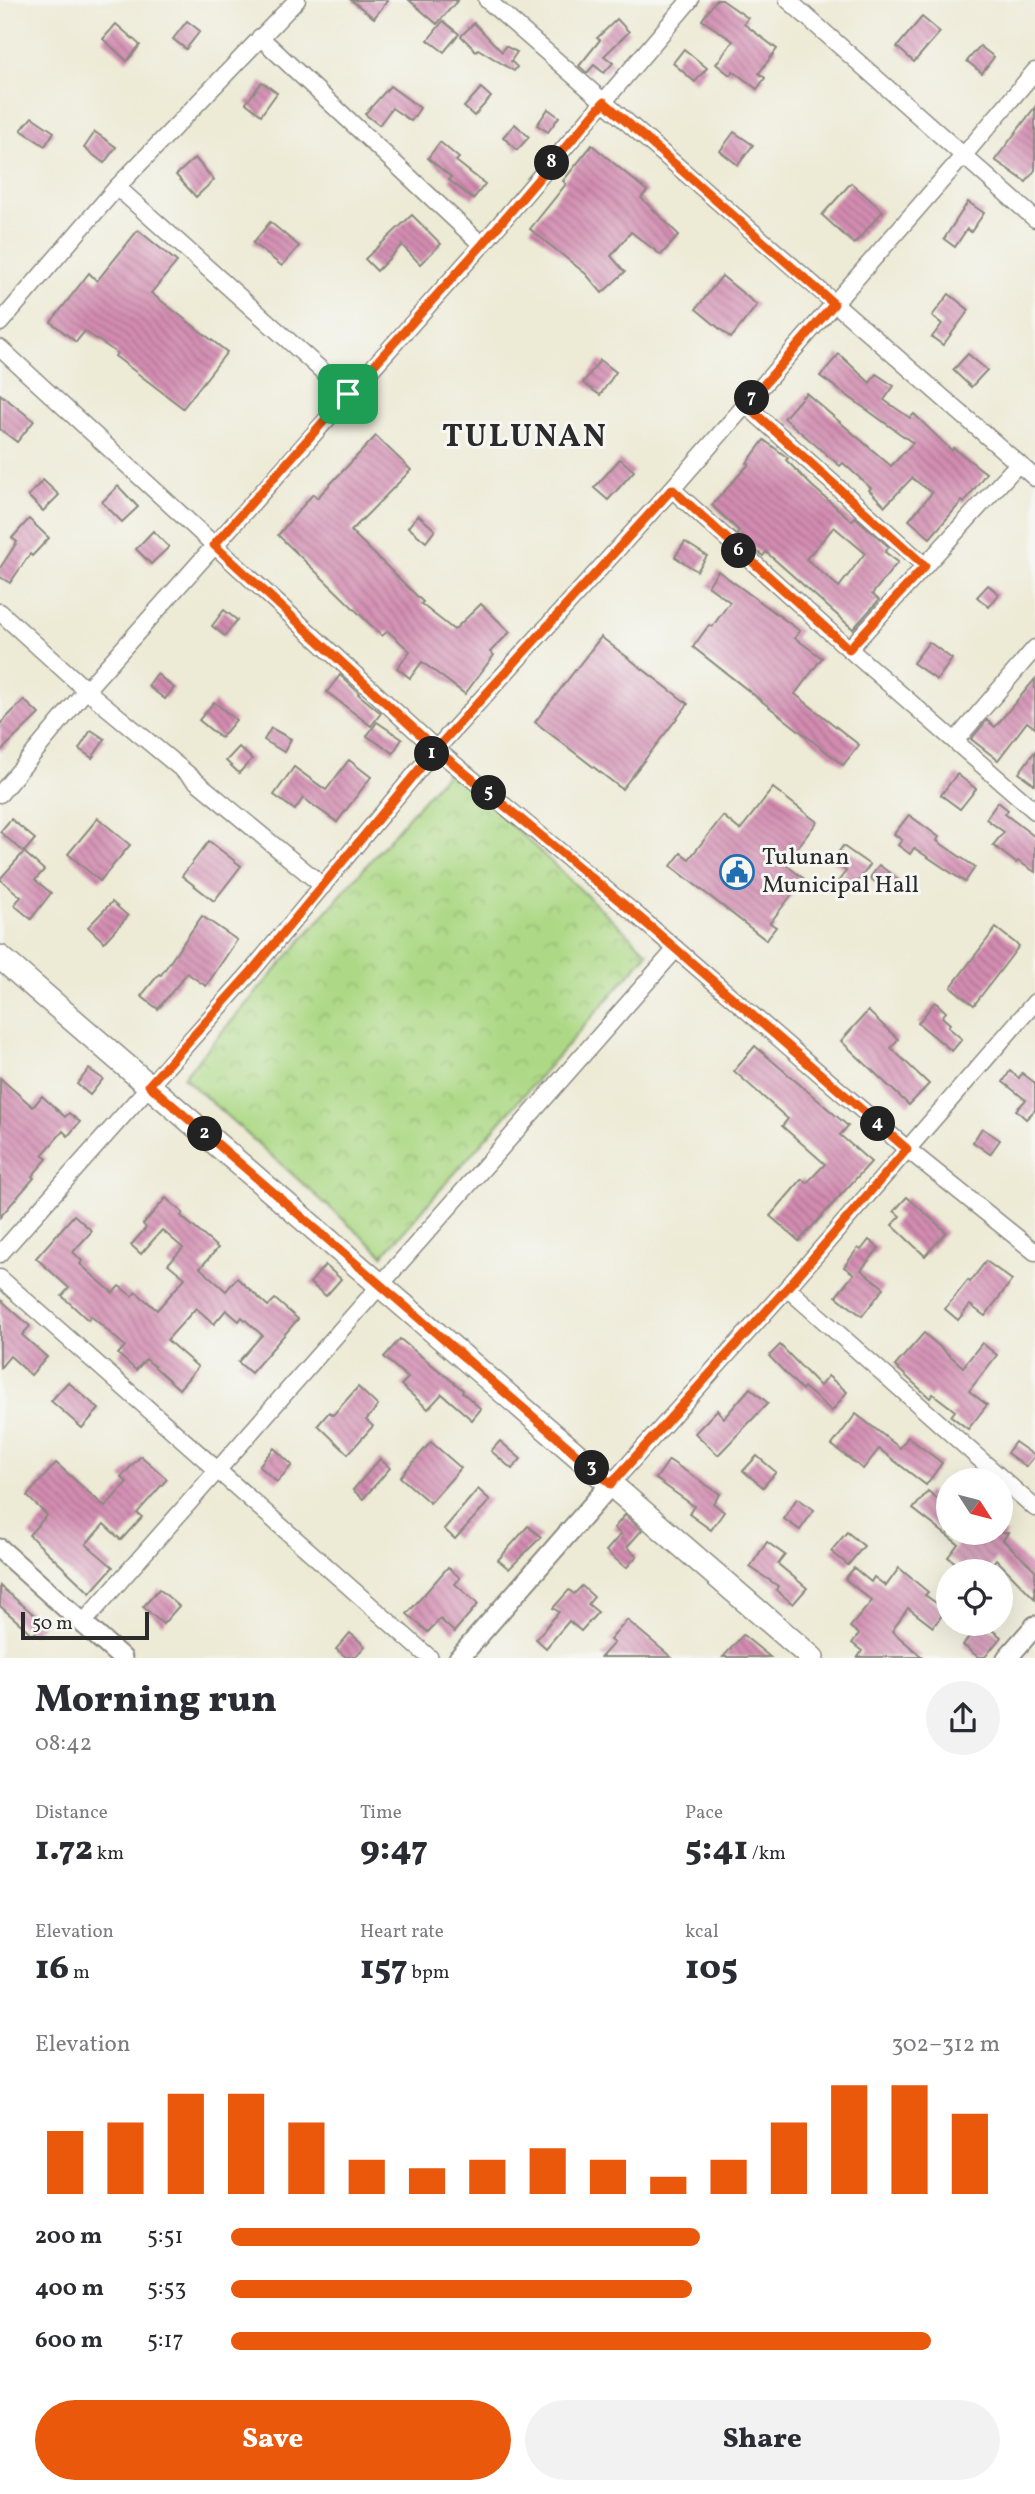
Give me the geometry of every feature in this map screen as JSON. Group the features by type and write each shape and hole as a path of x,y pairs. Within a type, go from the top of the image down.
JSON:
{"main road":[{"path":"0,957 812,1657"}],"street":[{"path":"0,323 117,187 297,0"},
{"path":"487,0 1035,478"},
{"path":"0,794 86,690 482,245 690,0"},
{"path":"788,0 1035,219"},
{"path":"260,37 482,245"},
{"path":"0,1254 250,973 436,749 672,489 1035,71"},
{"path":"117,187 348,394"},
{"path":"0,348 436,749 676,949 907,1149 1035,1252"},
{"path":"746,405 925,566"},
{"path":"849,649 1018,464"},
{"path":"672,489 849,649 1035,811"},
{"path":"0,612 86,690 323,886"},
{"path":"956,740 1034,653"},
{"path":"83,1623 676,949"},
{"path":"458,1657 787,1288 1035,1002"},
{"path":"0,1278 430,1657"},
{"path":"787,1288 1035,1508"},
{"path":"0,1549 122,1657"},
{"path":"1007,1657 1035,1626"}],"green space":[{"path":"451,768 648,953 383,1255 183,1077"}],"building":[{"path":"351,0 388,0 374,18"},
{"path":"409,0 458,0 437,24"},
{"path":"716,0 722,0 748,18 744,24 777,49 759,73 765,78 757,89 733,71 730,75 716,64 733,41 702,20"},
{"path":"922,17 940,32 914,62 897,47"},
{"path":"617,19 629,32 604,56 613,63 604,73 594,65 587,73 579,66 600,40 597,38"},
{"path":"187,21 200,31 186,49 173,39"},
{"path":"443,21 459,34 444,52 428,40"},
{"path":"474,23 502,52 505,46 517,52 511,61 517,67 514,71 478,49 476,51 461,36"},
{"path":"116,24 140,45 127,61 103,39"},
{"path":"980,46 994,57 982,73 967,61"},
{"path":"684,49 707,68 695,82 673,63"},
{"path":"262,82 277,93 261,115 246,103"},
{"path":"390,86 420,108 411,121 392,108 379,125 365,114"},
{"path":"481,88 491,97 474,116 464,107"},
{"path":"1035,107 1035,170 1026,182 995,160"},
{"path":"548,109 559,117 548,132 537,125"},
{"path":"32,117 54,132 45,146 21,130"},
{"path":"515,124 529,137 517,150 503,137"},
{"path":"95,132 116,147 104,163 84,148"},
{"path":"734,132 753,145 738,165 720,151"},
{"path":"440,142 459,158 456,161 485,184 473,199 449,180 451,177 428,158"},
{"path":"592,145 647,191 641,198 679,235 661,255 631,232 611,256 625,272 602,293 586,274 530,229 566,184 563,181"},
{"path":"195,158 214,180 196,197 176,175"},
{"path":"851,183 883,211 854,244 822,215"},
{"path":"968,202 984,213 971,232 967,229 955,247 944,239"},
{"path":"412,215 441,244 420,264 402,245 377,271 365,259"},
{"path":"270,222 299,246 282,266 253,243"},
{"path":"138,230 177,262 151,293 227,352 183,408 115,356 117,353 85,331 76,342 51,322 89,273 97,281"},
{"path":"722,276 757,305 731,338 696,309"},
{"path":"949,294 969,310 943,345 932,337 942,324 932,316"},
{"path":"839,354 870,383 876,374 894,386 884,400 910,418 914,414 952,451 953,448 986,473 964,503 962,501 930,538 909,520 932,493 912,478 885,506 869,490 871,488 843,463 840,466 784,418 806,393 891,466 913,443 820,376"},
{"path":"968,354 987,370 971,387 953,370"},
{"path":"600,360 616,372 600,395 583,383"},
{"path":"0,394 34,421 17,442 0,429"},
{"path":"376,436 411,470 351,531 423,602 421,604 454,630 481,604 510,632 490,652 494,655 465,694 422,662 410,678 397,668 410,651 388,631 382,636 278,535 313,494 317,498"},
{"path":"764,440 788,458 786,460 812,486 852,521 855,517 889,547 885,552 898,562 872,594 879,600 853,629 766,552 763,556 747,543 737,534 739,531 712,505 749,464 747,463","holes":["834,527 865,553 839,587 806,559"]},
{"path":"620,459 634,471 608,500 594,488"},
{"path":"43,480 59,495 43,511 28,496"},
{"path":"118,486 138,507 122,522 102,502"},
{"path":"418,515 435,530 426,542 408,527"},
{"path":"29,519 49,538 32,556 30,554 10,583 0,577 0,568 17,542 12,538"},
{"path":"153,531 169,547 151,564 136,549"},
{"path":"685,542 707,556 697,571 675,557"},
{"path":"718,571 800,631 795,638 822,658 795,694 859,745 843,765 693,647 730,602 708,586"},
{"path":"988,585 999,594 989,607 977,597"},
{"path":"224,610 237,620 225,636 212,626"},
{"path":"601,637 688,704 622,789 535,722"},
{"path":"929,642 952,659 937,680 913,663"},
{"path":"157,674 174,688 165,699 148,686"},
{"path":"340,675 381,713 371,726 327,692"},
{"path":"1035,679 1035,728 1027,722 998,760 971,739 987,720 995,727"},
{"path":"24,700 39,714 0,752 0,724"},
{"path":"214,702 236,720 221,738 199,720"},
{"path":"377,722 402,739 393,753 367,736"},
{"path":"271,728 291,739 284,752 264,740"},
{"path":"91,730 105,739 92,758 79,749"},
{"path":"239,747 252,759 239,773 226,761"},
{"path":"1035,751 1035,785 1019,773"},
{"path":"349,760 371,777 337,822 303,798 295,810 274,795 294,767 326,790"},
{"path":"957,774 976,789 960,809 941,795"},
{"name":"Tulunan Municipal Hall","path":"773,788 817,822 785,864 804,879 770,923 776,927 766,940 671,866 681,853 689,859 723,816 740,830"},
{"path":"998,802 1008,810 1005,814 1035,837 1035,872 1018,861 1016,863 993,845 1004,832 986,819"},
{"path":"909,815 939,837 937,841 975,867 965,882 914,848 910,854 898,845 902,840 894,834"},
{"path":"98,818 130,845 100,881 68,854"},
{"path":"11,819 35,839 24,852 0,832"},
{"path":"209,841 241,866 214,901 182,876"},
{"path":"843,846 870,865 850,892 837,883 846,871 832,861"},
{"path":"24,852 44,870 35,880 51,893 31,919 14,905 21,897 0,879"},
{"path":"879,865 898,879 889,892 870,878"},
{"path":"112,902 128,916 104,942 88,927"},
{"path":"202,916 237,940 206,986 187,973 158,1009 141,996 159,974 161,975"},
{"path":"996,928 1019,946 974,1005 951,987"},
{"path":"935,1002 946,1012 942,1017 950,1024 948,1027 962,1039 952,1051 918,1023"},
{"path":"868,1011 898,1039 891,1048 929,1084 909,1105 841,1041"},
{"path":"755,1046 848,1126 840,1135 871,1162 799,1241 770,1216 802,1179 807,1183 825,1164 782,1126 788,1119 734,1071"},
{"path":"89,1069 103,1079 90,1095 77,1084"},
{"path":"1010,1071 1019,1078 1022,1073 1035,1083 1035,1110 1026,1119 1016,1110 1026,1100 1003,1082"},
{"path":"0,1078 33,1107 42,1096 65,1117 69,1113 80,1122 68,1136 63,1131 42,1155 47,1159 0,1217"},
{"path":"982,1128 1000,1140 990,1154 973,1142"},
{"path":"907,1197 946,1232 925,1256 892,1225 900,1216 894,1211"},
{"path":"166,1198 183,1213 181,1216 218,1248 200,1268 226,1291 237,1278 268,1306 275,1299 298,1319 251,1373 238,1362 262,1335 242,1317 239,1321 226,1310 214,1324 196,1308 167,1340 198,1367 179,1389 146,1359 136,1370 118,1354 125,1346 91,1316 88,1320 62,1296 69,1288 36,1258 74,1215 92,1231 73,1252 82,1261 80,1264 113,1293 119,1286 132,1296 136,1292 157,1310 185,1278 168,1264 183,1248 162,1230 141,1254 131,1245 146,1228 143,1224"},
{"path":"869,1240 879,1248 861,1270 884,1288 862,1316 836,1296 854,1274 844,1267 858,1248 861,1250"},
{"path":"986,1261 1012,1280 985,1316 970,1305 958,1320 945,1309"},
{"path":"325,1265 341,1279 326,1296 310,1283"},
{"path":"0,1299 30,1326 22,1335 47,1357 31,1375 10,1356 0,1368"},
{"path":"924,1333 963,1367 982,1343 997,1355 969,1391 987,1405 968,1429 951,1416 955,1411 933,1394 930,1398 895,1366"},
{"path":"400,1339 463,1390 462,1392 481,1409 472,1420 442,1394 428,1409 401,1385 408,1378 384,1357"},
{"path":"780,1345 820,1386 828,1376 847,1392 832,1411 804,1387 802,1390 769,1356"},
{"path":"68,1382 99,1409 82,1428 51,1401"},
{"path":"358,1387 378,1406 366,1420 373,1426 348,1454 318,1425 329,1412 333,1415"},
{"path":"750,1388 768,1403 718,1455 695,1433 717,1410 724,1418"},
{"path":"856,1414 900,1448 908,1437 942,1463 926,1485 879,1449 863,1469 832,1445"},
{"path":"500,1441 521,1459 512,1469 491,1451"},
{"path":"431,1442 461,1468 430,1503 400,1477"},
{"path":"1015,1442 1035,1456 1026,1467 1007,1453"},
{"path":"274,1448 292,1465 277,1482 259,1466"},
{"path":"141,1456 167,1479 137,1513 142,1517 121,1540 104,1524 86,1544 113,1567 90,1593 29,1535 47,1515 27,1496 56,1463 105,1507 127,1482 121,1477"},
{"path":"757,1456 776,1472 763,1487 743,1471"},
{"path":"380,1459 390,1468 363,1499 353,1490"},
{"path":"669,1460 720,1494 713,1503 724,1512 711,1530 689,1514 694,1506 656,1479"},
{"path":"478,1489 490,1500 455,1539 444,1529"},
{"path":"928,1491 936,1497 936,1527 913,1509"},
{"path":"797,1498 814,1510 800,1530 784,1519"},
{"path":"625,1515 642,1530 627,1547 637,1556 626,1568 606,1551 621,1534 614,1528"},
{"path":"528,1526 541,1537 509,1569 498,1560"},
{"path":"847,1532 864,1546 848,1565 831,1551"},
{"path":"767,1542 785,1555 778,1564 807,1588 793,1604 776,1590 778,1586 750,1567"},
{"path":"957,1545 1008,1545 1035,1570 1035,1599 1013,1576 1013,1559 948,1557"},
{"path":"448,1567 460,1578 455,1584 478,1604 454,1632 440,1619 428,1632 407,1614"},
{"path":"854,1568 871,1582 874,1577 886,1586 899,1568 928,1592 925,1595 936,1603 936,1623 933,1627 908,1608 892,1631 922,1657 858,1657 862,1651 852,1643 859,1634 850,1627 872,1601 845,1579"},
{"path":"0,1586 44,1623 33,1635 0,1606"},
{"path":"582,1586 594,1597 588,1604 598,1612 581,1631 569,1621 546,1648 536,1639 559,1612 553,1608 569,1590 574,1594"},
{"path":"159,1589 179,1606 163,1624 143,1607"},
{"path":"627,1620 671,1657 601,1657 614,1643 610,1640"},
{"path":"350,1633 365,1646 355,1657 346,1657 336,1649"},
{"path":"743,1635 770,1657 723,1657"},
{"path":"970,1636 1001,1637 985,1657 978,1657 963,1645"}],"place":[{"name":"Tulunan Municipal Hall","path":"737,872"}],"district":[{"name":"TULUNAN","path":"525,438"}],"route":[{"path":"348,394 214,545 436,749 250,973 149,1085 611,1484 787,1288 907,1149 639,917 436,749 672,489 849,649 925,566 746,405 834,304 604,102 482,245 348,394"}]}
